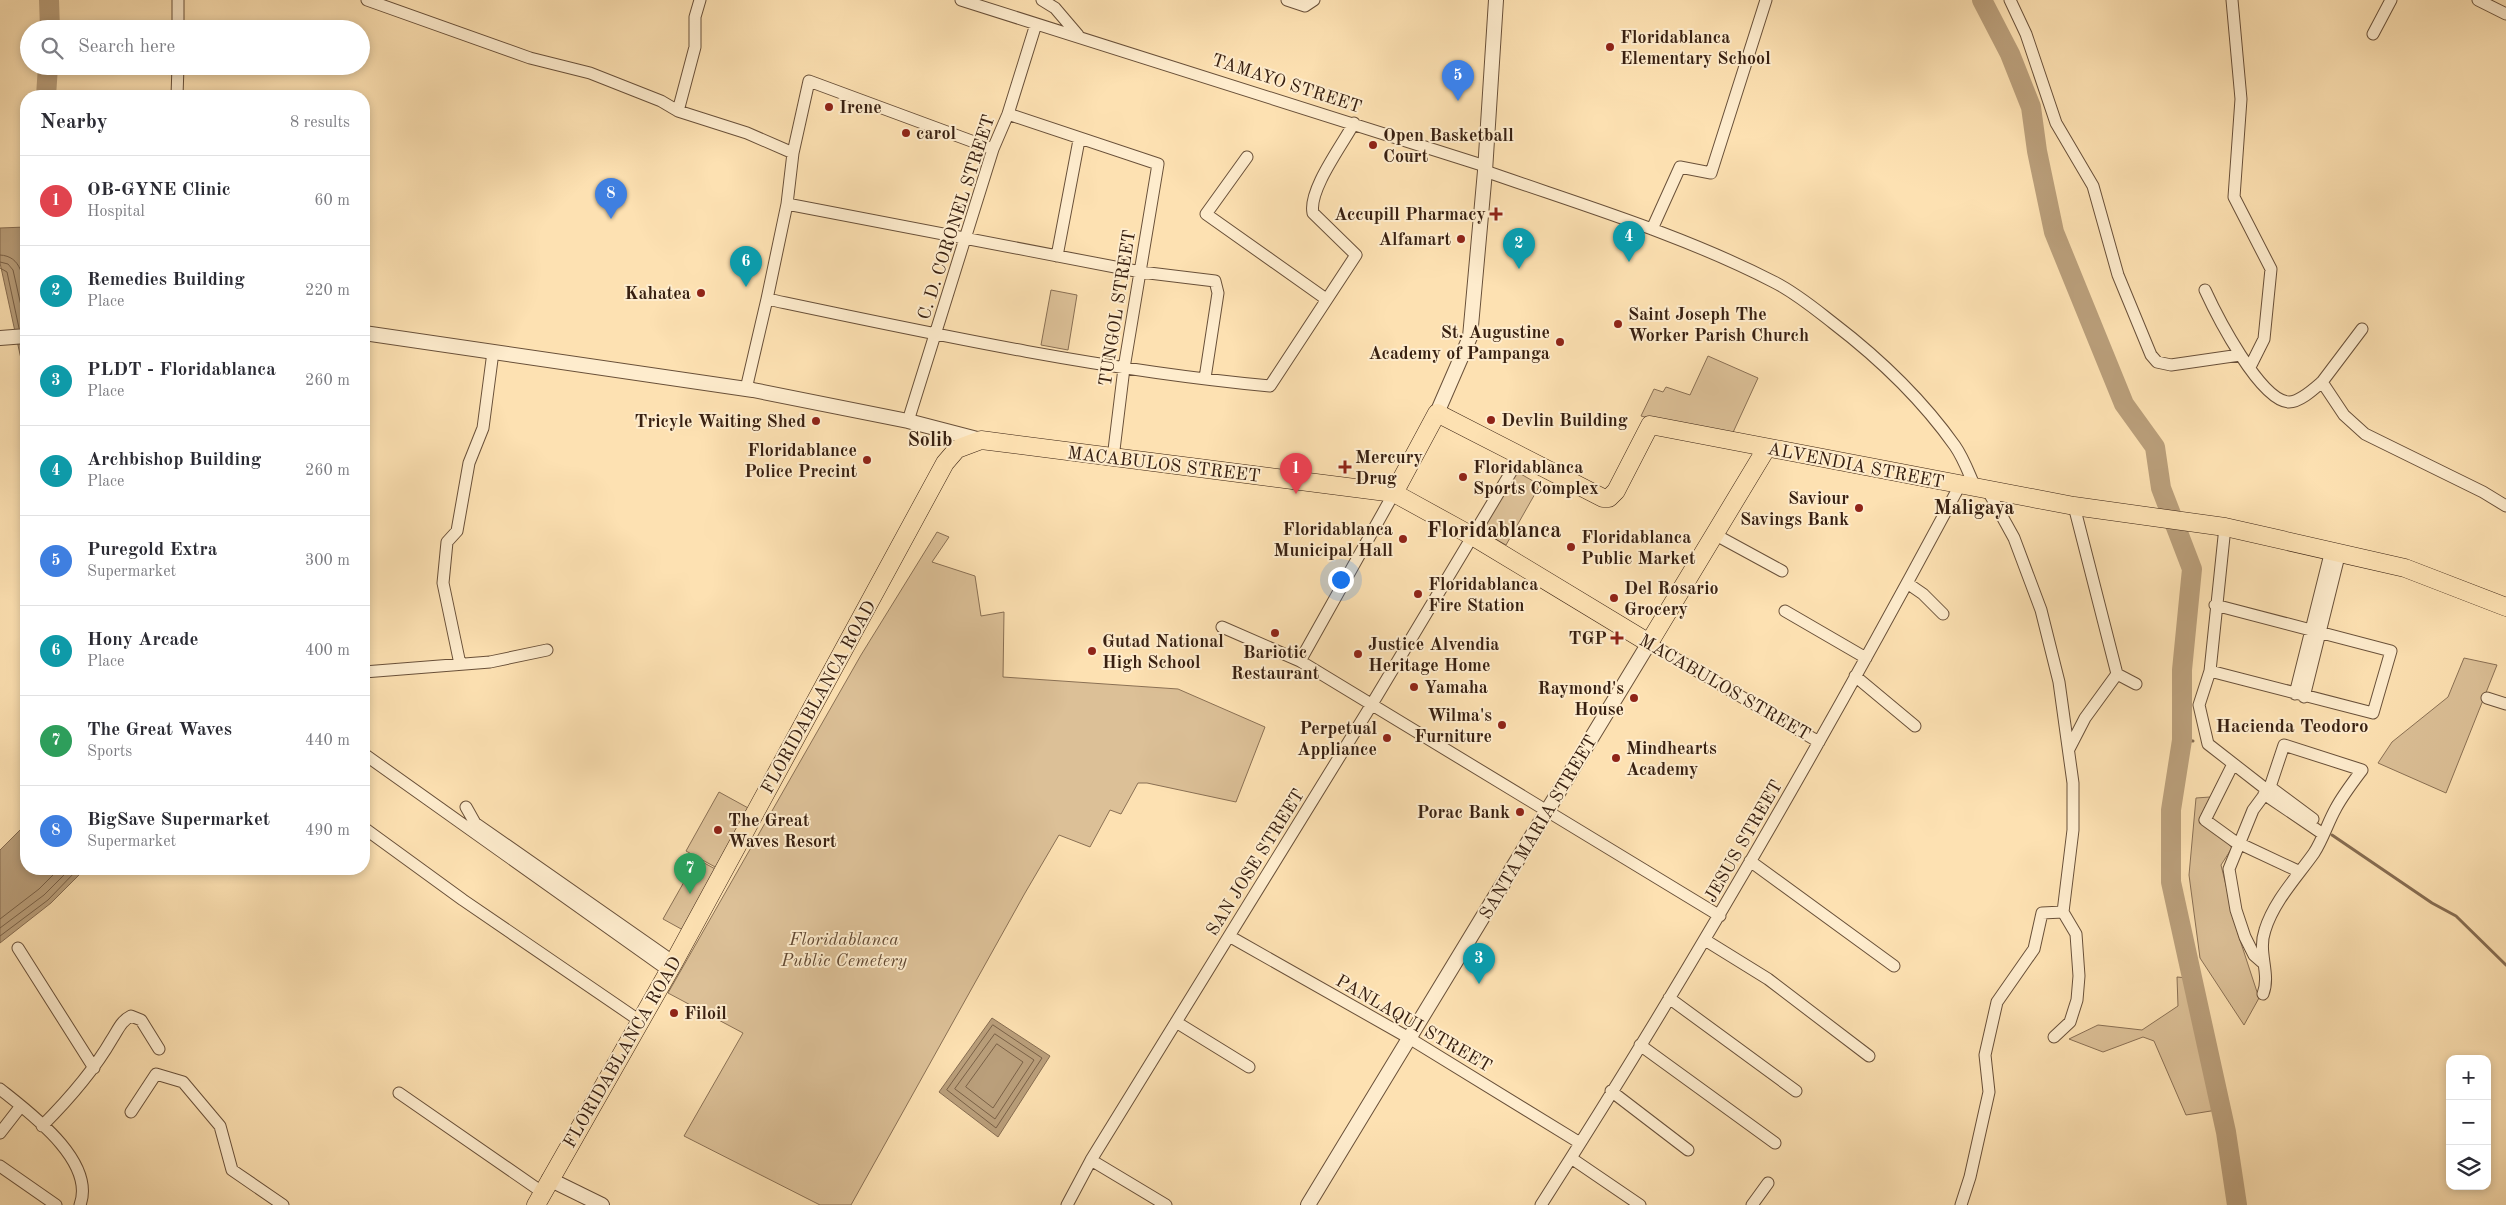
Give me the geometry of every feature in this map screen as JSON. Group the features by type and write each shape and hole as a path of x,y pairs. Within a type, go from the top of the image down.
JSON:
{"main road":[{"path":"1394,493 1437,413 1520,456"},
{"name":"ALVENDIA STREET","path":"1520,456 1597,497 1609,498 1616,491 1650,425 1766,449 2074,506 2218,526 2405,568 2506,607"},
{"name":"MACABULOS STREET","path":"981,440 1394,493 1474,537 1649,643"},
{"name":"FLORIDABLANCA ROAD","path":"542,1192 672,966 944,463 957,449 981,440"},
{"name":"SANTA MARIA STREET","path":"1649,643 1766,449"}],"street":[{"path":"178,0 178,20"},
{"path":"678,111 695,47 695,17 700,0"},
{"name":"TAMAYO STREET","path":"961,0 1078,35 1354,123 1485,168 1652,230 1775,283 1803,300 1875,355 1912,391 1986,489 2014,538 2041,610 2059,682 2073,783 2073,830 2063,912"},
{"path":"1042,0 1055,8 1078,35"},
{"path":"1288,0 1305,6 1314,0"},
{"path":"1437,413 1470,337 1485,168 1496,0"},
{"path":"1652,230 1680,167 1710,173 1766,0"},
{"path":"2010,0 2026,34 2056,124 2093,186 2118,275 2152,355 2157,362 2171,365 2240,355"},
{"path":"2232,0 2241,99 2234,197 2271,269 2264,339 2250,367"},
{"path":"2373,34 2391,0"},
{"path":"2478,0 2506,14"},
{"path":"371,1 530,58 590,73 661,101 678,111 747,133 793,153"},
{"name":"C. D. CORONEL STREET","path":"908,421 993,149 1008,114 1036,24"},
{"path":"177,90 178,75"},
{"path":"746,388 787,204 793,153 810,81 993,149"},
{"path":"1008,114 1079,140 1057,256"},
{"path":"767,299 936,334 1124,368 1270,386 1356,255 1313,213 1311,205 1319,184 1354,123"},
{"name":"TUNGOL STREET","path":"1079,140 1158,164 1124,368 1112,458"},
{"path":"1247,158 1206,214 1326,299"},
{"path":"787,204 966,240 1141,272 1215,281 1218,293 1205,378"},
{"path":"2205,290 2240,355 2260,381 2284,401 2292,402 2322,382 2362,329"},
{"path":"370,334 746,388 908,421 981,440"},
{"path":"0,338 20,336"},
{"path":"460,664 443,583 447,542 457,531 469,463 483,428 493,352"},
{"path":"2322,382 2344,415 2365,434 2483,492 2506,506"},
{"name":"SAN JOSE STREET","path":"1067,1205 1091,1160 1474,537 1520,456"},
{"name":"JESUS STREET","path":"1541,1205 1720,916 1907,583 1986,489"},
{"path":"1300,661 1394,493"},
{"path":"2074,506 2117,674 2136,684"},
{"path":"2218,526 2210,671 2199,705 2208,744 2267,790 2325,831"},
{"path":"1714,534 1782,571"},
{"path":"2299,696 2335,551"},
{"path":"1907,583 1923,594 1943,614"},
{"path":"2210,671 2299,696 2373,713 2391,651 2215,605"},
{"path":"1785,611 1866,658"},
{"path":"1222,627 1300,661 1720,916"},
{"name":"MACABULOS STREET","path":"1649,643 1819,742"},
{"name":"SANTA MARIA STREET","path":"1308,1205 1649,643"},
{"path":"370,672 490,662 547,650"},
{"path":"2069,749 2085,718 2117,674"},
{"path":"1855,676 1915,726"},
{"path":"2487,698 2506,704"},
{"path":"2262,962 2254,955 2245,938 2236,910 2229,869 2239,841 2254,810 2267,790 2284,745 2362,770 2336,807 2314,852 2298,871 2267,922 2261,942 2262,962 2266,978 2263,994"},
{"path":"370,758 672,966"},
{"path":"2233,764 2205,820 2234,841 2239,841 2298,871"},
{"path":"466,807 475,823 672,966"},
{"path":"370,832 463,900 640,1021"},
{"path":"1750,861 1894,966"},
{"path":"1961,1205 1970,1178 1989,1092 1985,1055 1997,1002 2034,950 2042,913 2063,912 2076,934 2079,976 2077,1000 2070,1022 2054,1037"},
{"name":"PANLAQUI STREET","path":"1229,936 1409,1038 1580,1143"},
{"path":"1705,940 1768,979 1869,1056"},
{"path":"18,948 94,1068"},
{"path":"1669,998 1796,1091"},
{"path":"42,1126 73,1095 94,1068 124,1019 131,1016 141,1020 159,1049"},
{"path":"1176,1022 1249,1067"},
{"path":"1640,1045 1775,1143"},
{"path":"131,1112 156,1074 183,1082 220,1126 232,1170 284,1205"},
{"path":"0,1089 21,1106 73,1157 83,1190 80,1205"},
{"path":"1611,1091 1688,1150"},
{"path":"399,1093 542,1192 602,1205"},
{"path":"0,1133 21,1106"},
{"path":"1571,1158 1640,1205"},
{"path":"1091,1160 1166,1205"},
{"path":"0,1166 56,1205"},
{"path":"1752,1205 1768,1182"}],"green space":[{"path":"1051,290 1077,295 1068,350 1041,345"},
{"path":"1708,356 1758,378 1730,439 1641,416 1654,389 1663,392 1666,387 1690,395"},
{"path":"1512,469 1540,485 1506,545 1478,529"},
{"name":"Floridablanca Public Cemetery","path":"937,532 949,537 932,562 975,576 981,616 1004,612 1003,677 1178,689 1265,727 1236,802 1147,783 1138,783 1121,814 1110,810 1090,847 1059,835 851,1205 820,1205 684,1136 743,1033 668,993 861,655"},
{"path":"2464,658 2497,665 2446,793 2378,763 2392,742 2448,697"},
{"name":"The Great Waves Resort","path":"719,792 750,809 717,868 686,851"},
{"path":"2210,797 2209,827 2220,834 2232,848 2221,865 2238,934 2259,998 2244,1025 2200,958 2189,875 2196,798"},
{"path":"697,859 717,870 683,930 663,919"},
{"path":"2177,977 2188,978 2217,1110 2186,1115 2154,1041 2143,1037 2103,1052 2069,1039 2098,1025 2142,1030 2178,1006"}],"water":[{"path":"20,227 20,354 0,263 0,228"},
{"path":"20,830 20,875 79,875 51,903 0,943 0,850"},
{"path":"992,1018 1050,1056 998,1137 939,1092"}],"waterway":[{"path":"49,0 50,20"},
{"path":"1982,0 2010,54 2031,107 2037,151 2054,232 2124,404 2155,447 2161,488 2192,569 2182,670 2182,740 2171,810 2171,882 2226,1132 2237,1205"},
{"path":"46,90 47,75"},
{"path":"2182,740 2193,741"},
{"path":"2332,835 2432,903 2456,916 2506,965"}],"place":[{"name":"Floridablanca Elementary School","path":"1610,47"},
{"name":"Puregold Extra","path":"1458,101"},
{"name":"Irene","path":"829,107"},
{"name":"carol","path":"906,133"},
{"name":"Open Basketball Court","path":"1373,145"},
{"name":"Accupill Pharmacy","path":"1496,214"},
{"name":"BigSave Supermarket","path":"611,219"},
{"name":"Alfamart","path":"1461,239"},
{"name":"Archbishop Building","path":"1629,262"},
{"name":"Remedies Building","path":"1519,269"},
{"name":"Hony Arcade","path":"746,287"},
{"name":"Kahatea","path":"701,293"},
{"name":"Saint Joseph The Worker Parish Church","path":"1618,324"},
{"name":"St. Augustine Academy of Pampanga","path":"1560,342"},
{"name":"Devlin Building","path":"1491,420"},
{"name":"Tricyle Waiting Shed","path":"816,421"},
{"name":"Floridablance Police Precint","path":"867,460"},
{"name":"Mercury Drug","path":"1345,467"},
{"name":"Floridablanca Sports Complex","path":"1463,477"},
{"name":"OB-GYNE Clinic","path":"1296,494"},
{"name":"Saviour Savings Bank","path":"1859,508"},
{"name":"Floridablanca Municipal Hall","path":"1403,539"},
{"name":"Floridablanca Public Market","path":"1571,547"},
{"name":"Floridablanca Fire Station","path":"1418,594"},
{"name":"Del Rosario Grocery","path":"1614,598"},
{"name":"Bariotic Restaurant","path":"1275,633"},
{"name":"TGP","path":"1617,638"},
{"name":"Gutad National High School","path":"1092,651"},
{"name":"Justice Alvendia Heritage Home","path":"1358,654"},
{"name":"Yamaha","path":"1414,687"},
{"name":"Raymond's House","path":"1634,698"},
{"name":"Wilma's Furniture","path":"1502,725"},
{"name":"Perpetual Appliance","path":"1387,738"},
{"name":"Mindhearts Academy","path":"1616,758"},
{"name":"Porac Bank","path":"1520,812"},
{"name":"The Great Waves Resort","path":"718,830"},
{"name":"The Great Waves","path":"690,894"},
{"name":"PLDT - Floridablanca","path":"1479,984"},
{"name":"Filoil","path":"674,1013"}],"district":[{"name":"Solib","path":"930,439"},
{"name":"Maligaya","path":"1974,507"},
{"name":"Floridablanca","path":"1494,529"},
{"name":"Hacienda Teodoro","path":"2292,725"}]}
